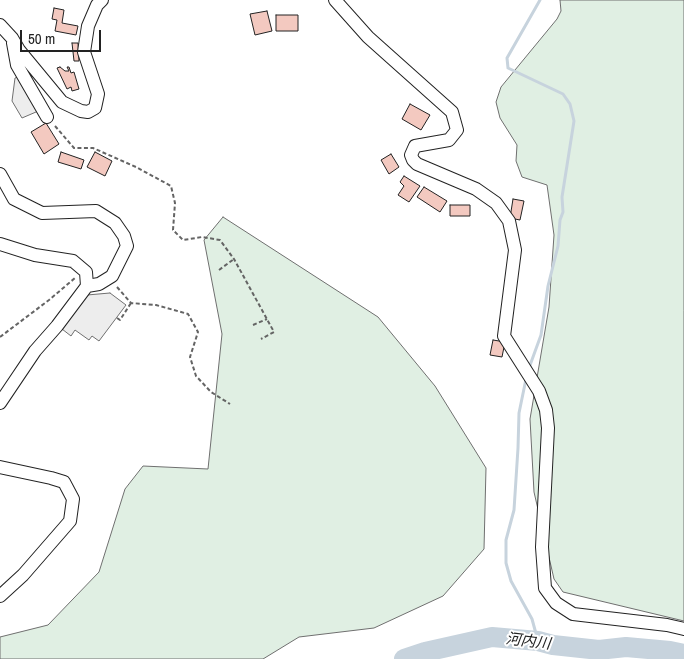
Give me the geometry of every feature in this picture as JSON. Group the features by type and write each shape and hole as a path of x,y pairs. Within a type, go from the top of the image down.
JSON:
{"street":[{"path":"0,26 12,38 19,50 62,102 81,111 88,112 95,108 98,94 84,52 88,26 97,5 102,0"},
{"path":"335,0 368,37 452,112 457,130 450,140 415,146 411,155 413,160 418,164 476,189 496,203 509,221 515,250 504,336 539,392 546,410 548,428 542,547 545,588 556,603 573,614 667,625 684,629"},
{"path":"12,38 17,65 47,117"},
{"path":"0,174 14,199 42,213 96,211 115,223 124,236 127,246 112,276 99,284 87,286"},
{"path":"0,244 35,255 73,261 86,272 87,286 57,326 35,351 0,403"},
{"path":"0,467 64,482 73,498 70,521 23,575 0,596"}],"path":[{"path":"47,117 74,148 93,148 136,167 171,186 175,203 173,230 183,240 202,237 220,240 234,259 274,332 261,339"},
{"path":"218,270 234,259"},
{"path":"0,337 76,277 86,272"},
{"path":"112,276 118,290 131,303 156,305 188,314 198,332 190,356 196,376 211,392 230,404"},
{"path":"117,318 120,320 131,303"},
{"path":"253,325 266,319"}],"green space":[{"path":"560,0 684,0 684,621 563,592 554,579 534,492 530,419 549,307 554,235 547,185 522,177 516,161 517,145 500,118 496,102 501,87 557,19 561,11"},
{"path":"223,217 378,317 435,386 486,468 484,549 443,596 374,628 299,637 263,659 0,659 0,637 48,625 99,572 125,489 143,466 208,469 222,334 204,240"}],"shaded area":[{"path":"20,76 43,109 22,118 12,101 15,78"},
{"path":"110,293 126,305 99,341 92,336 89,340 75,330 71,336 62,329 87,295"}],"building":[{"path":"54,8 64,10 62,23 78,26 76,35 55,31 57,20 52,19"},
{"path":"267,11 272,31 255,35 250,14"},
{"path":"276,15 298,15 298,31 276,31"},
{"path":"72,43 78,43 79,61 74,61"},
{"path":"60,67 65,71 69,71 67,67 69,67 71,73 74,72 79,89 72,91 71,87 67,89 57,68"},
{"path":"410,104 430,115 421,130 402,119"},
{"path":"46,123 59,144 44,154 31,132"},
{"path":"61,152 84,160 81,169 58,162"},
{"path":"95,152 112,161 105,176 87,167"},
{"path":"391,154 399,167 389,174 381,160"},
{"path":"404,176 420,186 409,202 398,195 404,186 400,182"},
{"path":"424,187 447,201 440,212 417,197"},
{"path":"513,199 524,201 520,220 510,218"},
{"path":"450,205 470,205 470,216 450,216"},
{"path":"493,340 505,342 502,357 490,355"}],"waterway":[{"path":"529,368 541,335 548,286 558,246 560,220 563,212 562,197 574,121 570,104 563,94 508,68 507,58 540,0"},
{"path":"526,379 519,413 514,510 506,540 506,563 511,581 532,619 538,641"},
{"name":"河内川","path":"404,659 425,652 492,637 538,641 553,645 599,650 626,647 684,654"}]}
